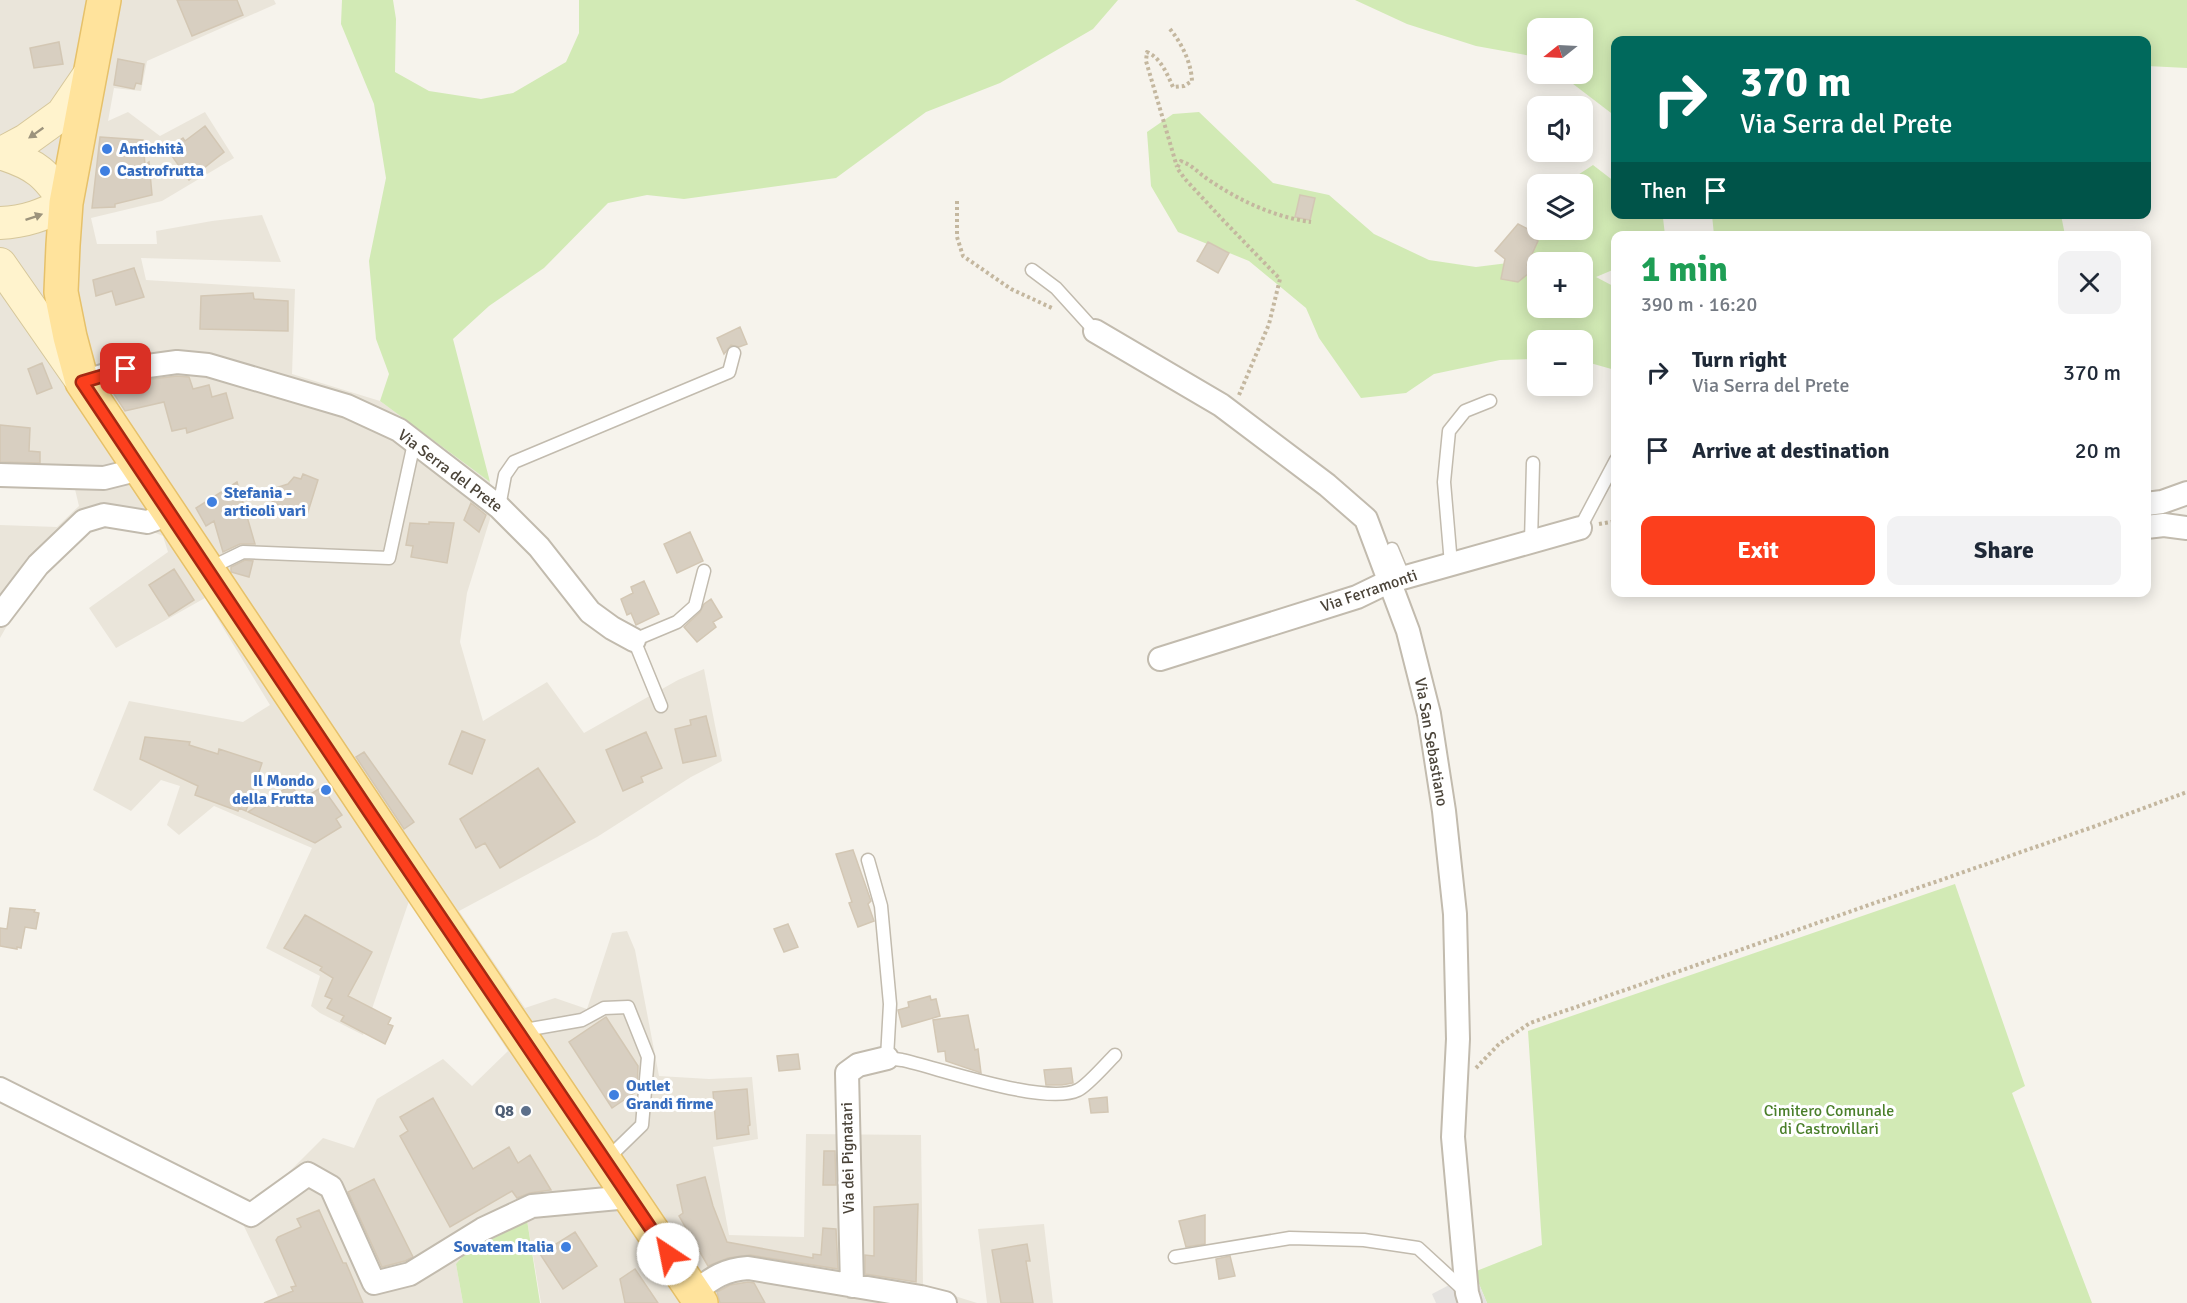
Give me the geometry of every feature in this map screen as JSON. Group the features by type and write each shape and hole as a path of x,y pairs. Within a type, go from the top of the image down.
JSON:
{"main road":[{"path":"82,382 61,292 66,203 104,0"},
{"path":"2,154 62,114 88,76"},
{"path":"2,154 26,161 50,180 66,203"},
{"path":"0,223 19,222 39,216 66,203"},
{"path":"0,264 82,382 697,1298"}],"street":[{"name":"Via San Sebastiano","path":"1095,331 1231,412 1327,485 1366,519 1396,580 1429,714 1444,811 1455,914 1458,1039 1453,1137 1468,1298"},
{"name":"Via Serra del Prete","path":"82,382 126,369 177,362 208,365 347,406 399,430 499,507 539,547 590,612 634,640"},
{"path":"0,475 104,478 140,469"},
{"path":"2151,503 2187,493"},
{"path":"0,615 9,590 84,521 104,515 147,522 170,514"},
{"path":"2151,526 2164,525 2187,528"},
{"name":"Via Ferramonti","path":"1160,659 1357,597 1396,580 1580,528"},
{"name":"Via dei Pignatari","path":"852,1286 847,1073 858,1065 887,1058"},
{"path":"0,1089 251,1215 308,1174 331,1187 374,1283 410,1274 483,1230 532,1206 629,1197"},
{"path":"697,1298 718,1274 731,1269 748,1268 945,1303"}],"lane":[{"path":"1032,270 1056,288 1095,331"},
{"path":"499,507 505,475 514,462 729,372 734,353"},
{"path":"1451,564 1444,482 1449,431 1465,411 1490,401"},
{"path":"207,570 243,552 389,558 414,443"},
{"path":"1531,542 1533,463"},
{"path":"1580,528 1611,469"},
{"path":"1392,549 1396,580"},
{"path":"661,706 634,640 677,622 695,606 705,571"},
{"path":"868,860 881,906 890,1004 887,1058 913,1062 991,1084 1046,1095 1078,1090 1115,1055"},
{"path":"517,1031 582,1020 604,1008 628,1007 648,1057 642,1125 605,1161"},
{"path":"1175,1257 1290,1239 1364,1240 1418,1248 1468,1298"}],"path":[{"path":"1170,28 1179,40 1191,68 1192,81 1184,86 1173,87 1161,64 1147,52 1146,62 1177,168 1280,279 1269,324 1231,412"},
{"path":"1177,168 1181,161 1192,166 1234,196 1266,211 1311,222"},
{"path":"957,201 957,237 963,256 1011,289 1061,311"},
{"path":"1455,1091 1498,1044 1530,1023 2093,827 2187,792"}],"shaded area":[{"path":"0,0 274,0 276,4 147,61 141,91 114,88 108,121 128,112 160,136 205,112 234,158 162,201 91,218 97,244 157,244 156,231 262,215 281,262 141,258 146,280 295,289 292,374 380,401 490,482 490,519 467,593 460,642 483,721 547,682 584,733 678,680 704,669 722,761 691,777 597,837 459,911 525,1008 555,998 587,1009 612,933 627,931 635,950 659,1076 709,1079 752,1077 758,1139 713,1147 729,1235 804,1237 806,1134 921,1135 923,1286 977,1303 541,1303 527,1220 456,1264 463,1303 281,1303 241,1220 323,1138 354,1148 377,1099 443,1059 472,1086 508,1051 409,901 363,1035 311,1006 320,976 266,948 312,848 214,806 179,835 167,825 180,786 161,780 131,811 93,790 129,701 243,722 270,705 205,598 116,648 89,608 168,552 163,536 146,529 107,521 83,529 25,594 0,638 0,525 57,527 79,506 73,481 0,480"},
{"path":"1044,1224 1053,1303 987,1303 978,1229"},
{"path":"1474,1272 1487,1303 1436,1303 1432,1294"}],"green space":[{"path":"342,0 393,0 396,19 395,72 429,91 481,99 513,93 566,62 579,33 579,0 1118,0 1093,29 1000,83 926,112 836,178 684,199 647,195 608,203 544,268 489,306 453,339 490,482 380,401 389,374 376,339 369,261 386,178 374,104 341,24"},
{"path":"1355,0 2187,0 2187,68 2151,66 2151,36 1611,36 1611,113 1593,99 1593,96 1589,96 1573,84 1593,84 1593,18 1527,18 1527,55 1476,46 1407,24"},
{"path":"1199,112 1273,183 1329,195 1374,234 1429,260 1476,267 1516,262 1527,236 1527,240 1593,240 1593,174 1579,174 1593,165 1611,179 1611,219 1663,219 1665,231 1611,231 1611,271 1596,277 1611,285 1611,369 1593,364 1593,330 1527,330 1527,359 1500,360 1434,374 1406,393 1361,398 1319,338 1306,308 1249,261 1178,232 1151,186 1147,132 1173,114"},
{"path":"1712,219 2062,219 2064,231 1714,231"},
{"name":"Cimitero Comunale di Castrovillari","path":"1955,884 2025,1086 2012,1093 2092,1303 1487,1303 1474,1272 1542,1245 1528,1031"},
{"path":"527,1220 540,1303 463,1303 456,1264 465,1254"}],"building":[{"path":"177,0 237,0 243,15 192,36"},
{"path":"59,42 63,64 34,68 30,48"},
{"path":"118,59 144,64 141,84 136,83 134,89 114,85"},
{"path":"205,126 224,152 189,180 167,149 183,138 185,141"},
{"path":"100,137 143,140 145,165 149,162 152,195 115,204 115,207 92,208"},
{"path":"1300,195 1315,198 1310,220 1295,217"},
{"path":"1518,224 1527,228 1527,240 1538,241 1533,252 1527,252 1527,275 1518,282 1501,279 1505,259 1495,251"},
{"path":"1208,242 1229,253 1218,273 1197,261"},
{"path":"134,268 144,297 116,305 112,291 96,296 93,280"},
{"path":"253,293 254,299 288,301 288,331 200,329 201,296"},
{"path":"740,327 747,344 739,347 731,345 724,354 717,338"},
{"path":"42,363 52,388 37,394 28,369"},
{"path":"177,376 189,377 193,389 209,385 212,397 226,393 233,418 187,433 186,428 172,431 164,402 125,411 110,388 129,382"},
{"path":"0,425 30,428 29,451 40,452 40,463 0,462"},
{"path":"303,474 318,480 307,515 286,510 260,493 288,484 294,477 301,479"},
{"path":"237,482 255,544 240,544 223,552 214,521 206,526 196,508"},
{"path":"471,503 486,515 479,532 464,520"},
{"path":"429,522 454,523 447,563 411,557 413,546 406,545 410,523 429,524"},
{"path":"690,532 703,561 677,573 664,544"},
{"path":"245,560 253,561 249,577 231,572 231,567"},
{"path":"174,569 194,600 169,616 149,585"},
{"path":"644,581 659,614 636,625 631,613 627,615 621,599 633,593 631,587"},
{"path":"711,599 722,617 713,622 716,627 697,642 684,627"},
{"path":"706,716 716,756 683,763 675,729 691,725 690,720"},
{"path":"462,731 485,740 472,774 449,764"},
{"path":"646,732 662,768 641,777 643,782 623,791 606,750"},
{"path":"145,737 190,742 189,745 218,754 219,749 262,763 246,811 239,808 238,811 195,795 198,786 140,759"},
{"path":"364,752 414,822 404,829 356,757"},
{"path":"538,768 575,822 500,868 485,843 476,848 460,819"},
{"path":"291,785 301,800 322,787 342,815 336,819 341,827 315,843 248,812"},
{"path":"853,850 871,901 868,904 874,921 858,927 836,854"},
{"path":"10,908 35,910 34,912 39,913 36,929 25,927 21,948 17,947 17,949 0,946 0,928 7,929"},
{"path":"305,915 372,952 348,996 391,1018 388,1024 393,1026 385,1044 341,1021 344,1016 327,1008 332,999 325,996 333,978 320,970 322,967 284,948"},
{"path":"788,924 798,947 784,952 774,929"},
{"path":"930,996 931,1000 936,999 940,1016 902,1027 898,1010 909,1007 908,1002"},
{"path":"968,1015 975,1050 978,1049 981,1073 946,1061 945,1051 938,1052 933,1020"},
{"path":"606,1017 638,1066 637,1091 612,1108 569,1042"},
{"path":"798,1054 800,1069 779,1071 777,1056"},
{"path":"1071,1068 1073,1083 1046,1085 1044,1070"},
{"path":"747,1089 749,1134 717,1139 713,1092"},
{"path":"1107,1097 1108,1112 1091,1113 1089,1099"},
{"path":"433,1098 473,1169 509,1147 518,1163 530,1155 551,1190 530,1193 517,1198 512,1191 450,1227 400,1136 408,1131 400,1117"},
{"path":"824,1151 835,1151 836,1185 823,1185"},
{"path":"705,1177 727,1242 813,1258 813,1254 821,1255 823,1228 836,1229 838,1269 750,1255 728,1258 708,1266 679,1216 683,1213 677,1185"},
{"path":"374,1179 413,1257 382,1267 348,1192"},
{"path":"918,1204 916,1282 865,1274 865,1255 874,1256 874,1207"},
{"path":"319,1210 363,1303 264,1303 293,1291 291,1287 296,1286 276,1240 301,1227 297,1219"},
{"path":"1205,1215 1205,1244 1186,1247 1179,1221"},
{"path":"575,1232 597,1266 563,1289 540,1254"},
{"path":"1027,1244 1030,1261 1026,1261 1033,1303 1001,1303 992,1250"},
{"path":"1230,1256 1235,1276 1219,1279 1216,1259"},
{"path":"635,1269 658,1303 625,1303 620,1279"},
{"path":"754,1283 765,1303 720,1303 717,1292 730,1285"}],"place":[{"name":"Antichità","path":"107,149"},
{"name":"Castrofrutta","path":"105,171"},
{"name":"Stefania - articoli vari","path":"212,502"},
{"name":"Il Mondo della Frutta","path":"326,790"},
{"name":"Outlet Grandi firme","path":"614,1095"},
{"name":"Q8","path":"526,1111"},
{"name":"Sovatem Italia","path":"566,1247"}],"route":[{"path":"126,369 82,382 668,1254"}]}
